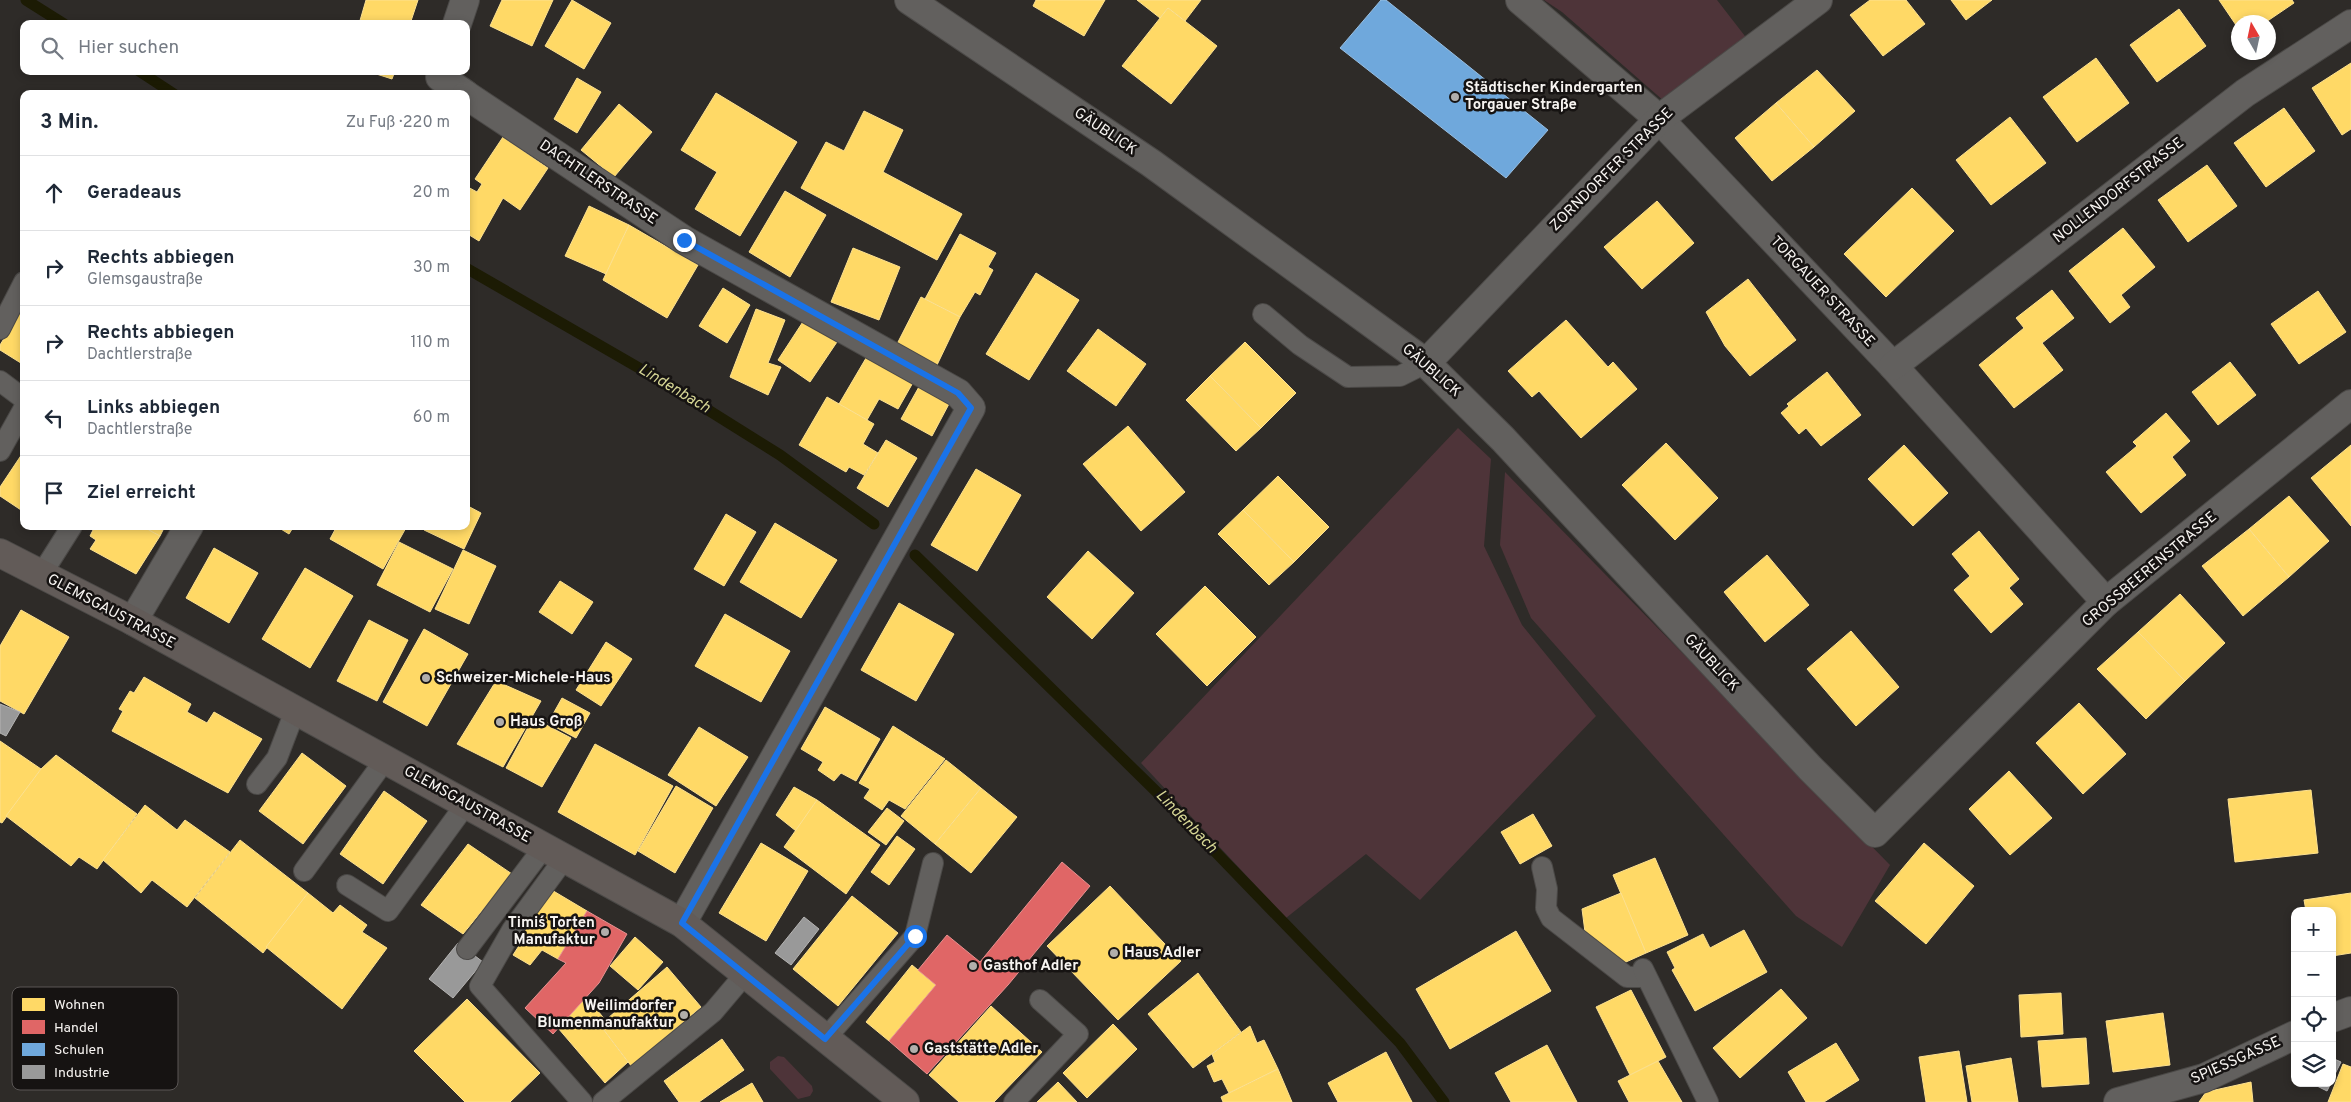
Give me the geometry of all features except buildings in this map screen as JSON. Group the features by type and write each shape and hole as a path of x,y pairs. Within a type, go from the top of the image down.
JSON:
{"main road":[{"name":"GLEMSGAUSTRASSE","path":"0,553 133,621 682,923 905,1102"}],"street":[{"path":"458,20 465,0"},
{"name":"GÄUBLICK","path":"908,0 1151,163 1426,363 1503,439 1803,761 1875,833"},
{"name":"TORGAUER STRASSE","path":"1520,0 1659,119 1893,366 2106,602"},
{"name":"ZORNDORFER STRASSE","path":"1426,363 1659,119 1818,0"},
{"name":"NOLLENDORFSTRASSE","path":"1893,366 2245,93 2351,24"},
{"name":"DACHTLERSTRASSE","path":"438,81 457,90"},
{"name":"DACHTLERSTRASSE","path":"470,97 684,240 958,393 971,408 682,923"},
{"name":"GROSSBEERENSTRASSE","path":"1875,833 2106,602 2351,404"},
{"path":"133,621 187,530"},
{"path":"2336,1017 2351,1011"},
{"name":"SPIESSGASSE","path":"2118,1102 2204,1078 2291,1037"}],"lane":[{"path":"0,329 20,290"},
{"path":"1263,314 1300,345 1348,377 1400,376 1426,363"},
{"path":"0,381 20,396"},
{"path":"0,451 20,415"},
{"path":"41,575 69,530"},
{"path":"256,784 277,758 295,711"},
{"path":"304,871 385,760"},
{"path":"347,885 388,911 466,804"},
{"path":"467,949 554,853"},
{"path":"554,853 480,986 582,1102"},
{"path":"825,1039 915,936 933,863"},
{"path":"1542,867 1547,889 1546,908 1550,918 1627,977 1644,973 1708,1102"},
{"path":"603,1102 713,1012 746,973"},
{"path":"1014,1102 1078,1034 1040,1000"}],"shaded area":[{"path":"1544,0 1717,0 1748,40 1664,101 1562,12"},
{"path":"1458,428 1491,459 1484,546 1522,625 1596,716 1420,900 1366,854 1286,918 1141,763"},
{"path":"1505,472 1890,865 1842,947 1796,916 1531,618 1500,545"},
{"path":"778,1056 784,1057 812,1086 813,1091 810,1096 798,1099 770,1069 770,1062"}],"waterway":[{"name":"Lindenbach","path":"26,0 58,20"},
{"name":"Lindenbach","path":"145,75 168,90"},
{"name":"Lindenbach","path":"470,270 665,383 780,455 874,524"},
{"name":"Lindenbach","path":"915,555 1174,809 1400,1043 1444,1102"}],"place":[{"name":"Städtischer Kindergarten Torgauer Straße","path":"1455,97"},
{"name":"Schweizer-Michele-Haus","path":"426,678"},
{"name":"Haus Groß","path":"500,722"},
{"name":"Timi´s Torten Manufaktur","path":"605,932"},
{"name":"Haus Adler","path":"1114,953"},
{"name":"Gasthof Adler","path":"973,966"},
{"name":"Weilimdorfer Blumenmanufaktur","path":"684,1015"},
{"name":"Gaststätte Adler","path":"914,1049"}],"route":[{"path":"684,240 958,393 971,408 682,923 825,1039 915,936"}]}
